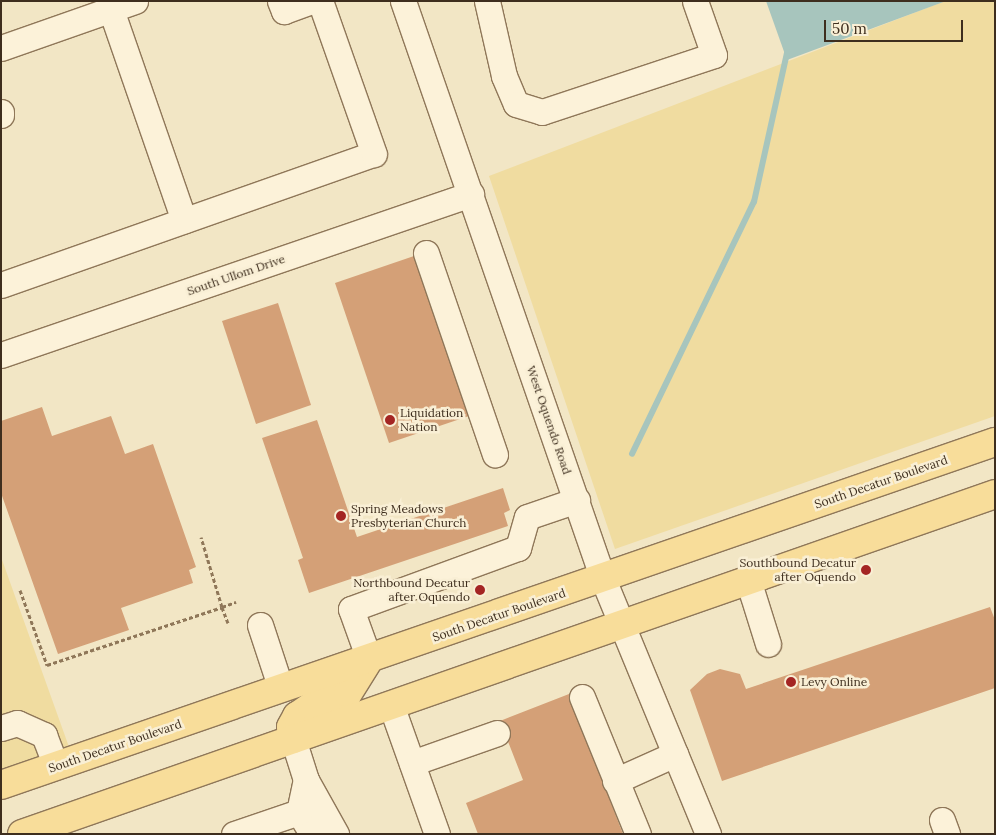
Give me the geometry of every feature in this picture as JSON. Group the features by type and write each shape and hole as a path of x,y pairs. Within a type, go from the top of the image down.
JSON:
{"main road":[{"name":"South Decatur Boulevard","path":"1,784 603,579 995,442"},
{"path":"22,834 994,495"},
{"path":"293,739 291,727 297,716 312,706 348,693 369,659"}],"street":[{"path":"1,48 110,5 135,1"},
{"path":"280,1 284,11 312,1"},
{"path":"1,285 374,154 320,1"},
{"name":"West Oquendo Road","path":"404,1 603,579 708,834"},
{"path":"487,1 504,76 516,104 542,112 714,55 695,1"},
{"path":"110,5 184,220"},
{"name":"South Ullom Drive","path":"1,355 471,194"},
{"path":"426,253 495,454"},
{"path":"369,659 351,609 518,548 527,517 577,500"},
{"path":"748,580 768,644"},
{"path":"260,625 281,689"},
{"path":"582,698 638,834"},
{"path":"391,705 437,834"},
{"path":"1,728 17,723 44,735 56,766"},
{"path":"412,763 497,733"},
{"path":"293,739 306,780 336,834"},
{"path":"615,780 675,754"},
{"path":"306,780 299,812 312,834"},
{"path":"234,834 299,812"}],"path":[{"path":"201,538 228,623"},
{"path":"20,590 47,666 236,602"}],"sand":[{"path":"945,1 995,1 995,416 615,549 489,176"},
{"path":"1,557 69,747 1,770"}],"water":[{"path":"766,1 946,1 787,60"}],"building":[{"path":"414,256 469,416 389,443 335,283"},
{"path":"278,303 311,405 256,424 222,321"},
{"path":"42,407 52,436 111,416 125,454 153,444 196,567 189,570 193,583 121,608 129,630 58,654 1,493 1,421"},
{"path":"317,420 357,537 503,488 510,510 504,513 508,526 309,593 298,560 303,558 262,438"},
{"path":"990,607 995,620 995,688 722,781 690,690 707,674 720,669 740,674 746,689"},
{"path":"569,694 623,834 478,834 466,803 523,780 500,721"}],"waterway":[{"path":"632,454 754,202 787,53"}],"place":[{"name":"Liquidation Nation","path":"390,420"},
{"name":"Spring Meadows Presbyterian Church","path":"341,516"},
{"name":"Southbound Decatur after Oquendo","path":"866,570"},
{"name":"Northbound Decatur after Oquendo","path":"480,590"},
{"name":"Levy Online","path":"791,682"}]}
